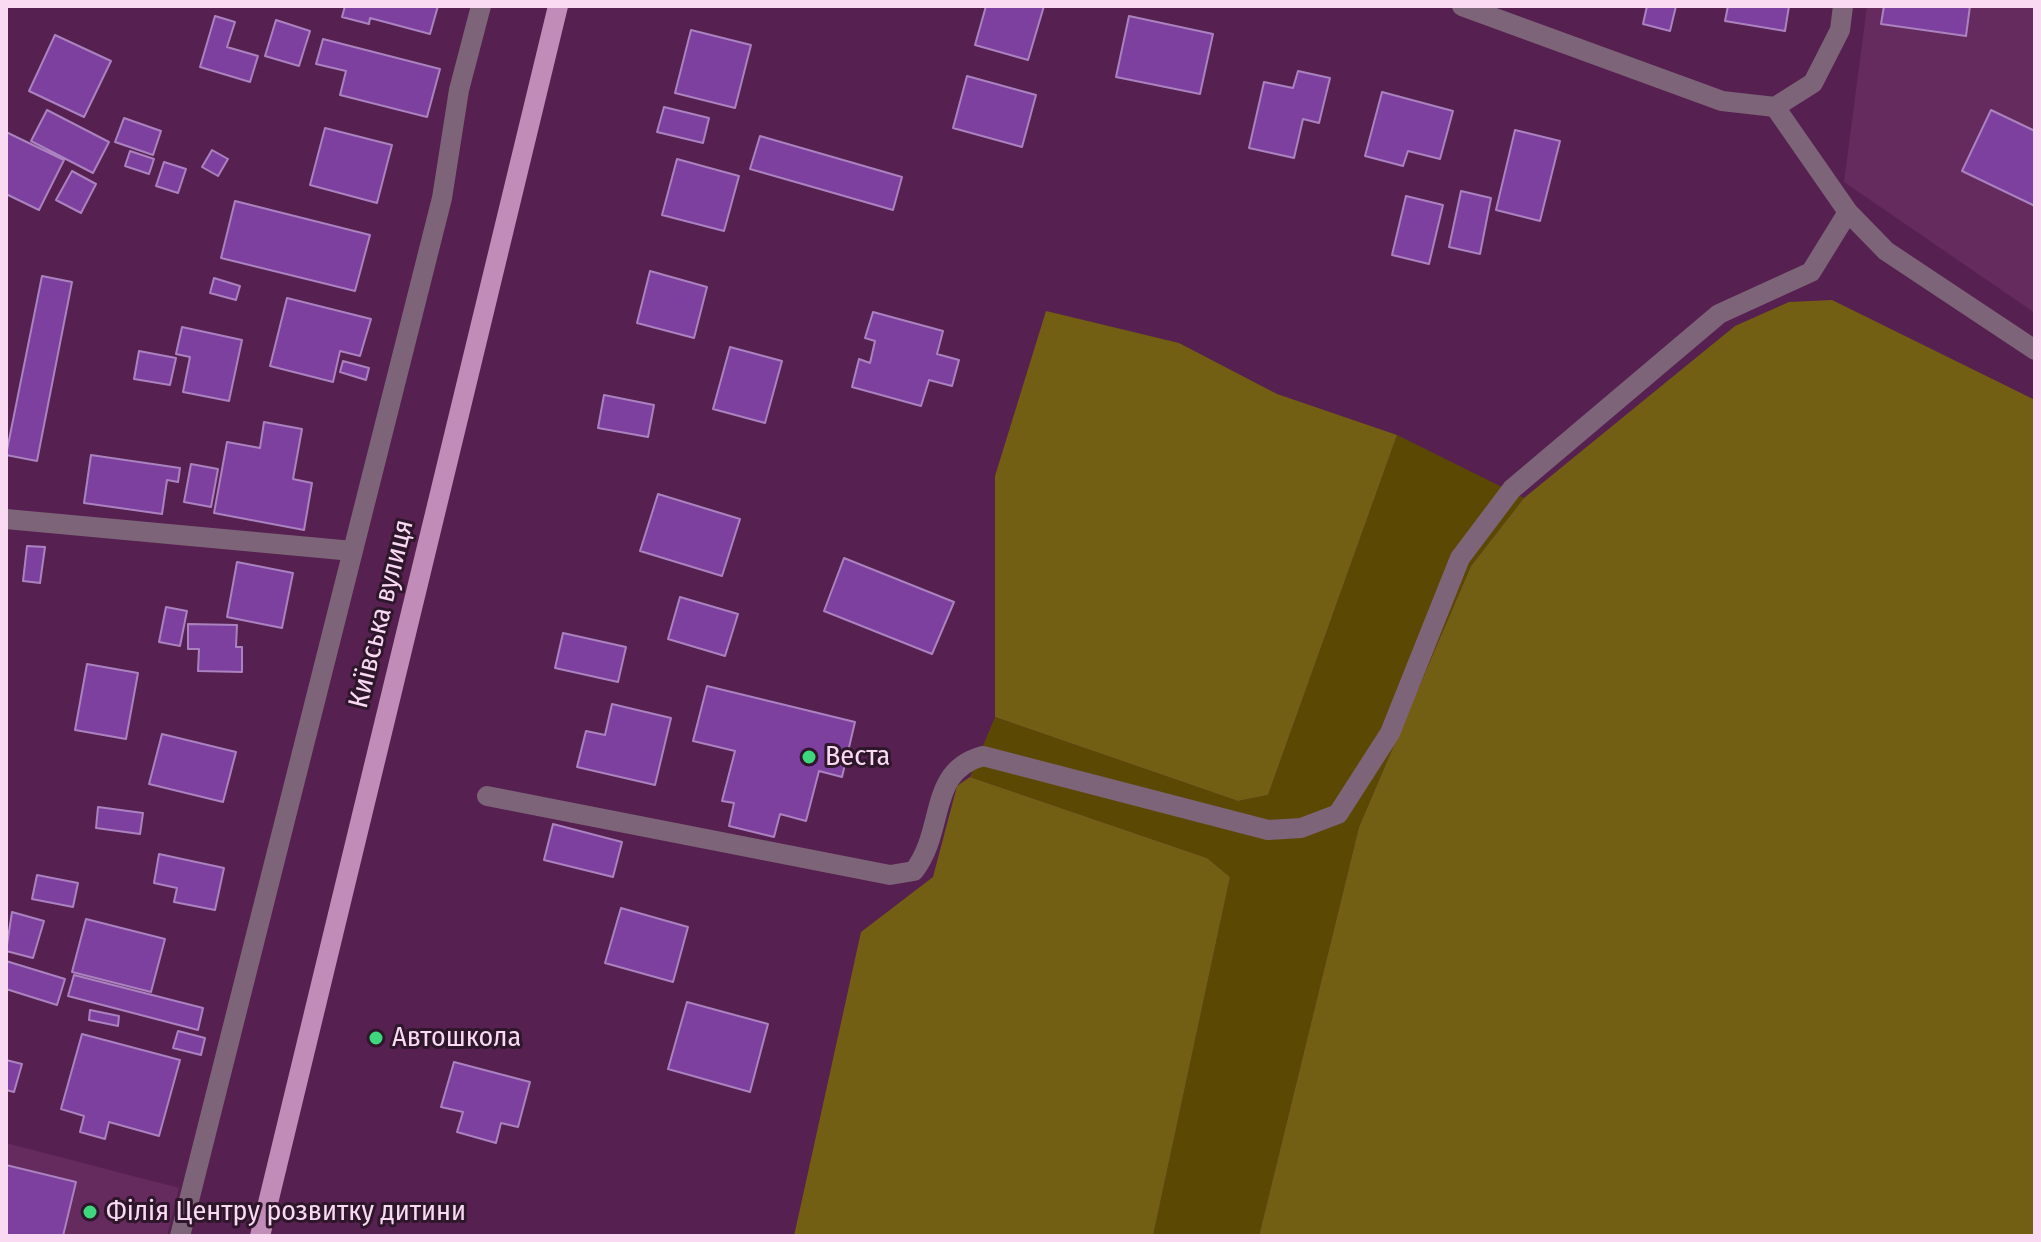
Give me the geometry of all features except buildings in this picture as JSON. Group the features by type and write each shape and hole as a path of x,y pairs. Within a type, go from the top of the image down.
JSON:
{"main road":[{"name":"Київська вулиця","path":"260,1236 558,6"}],"street":[{"path":"180,1236 442,198 459,90 481,6"},
{"path":"1462,6 1722,101 1775,107 1813,83 1840,30 1843,6"},
{"path":"1775,107 1848,212 1886,251 2035,350"},
{"path":"487,796 890,875 914,871 928,853 948,776 963,761 983,756 1268,830 1301,828 1338,814 1390,733 1460,558 1512,489 1719,314 1811,272 1848,212"},
{"path":"6,519 353,551"}],"shaded area":[{"path":"1867,6 2035,6 2035,313 1844,182"},
{"path":"1832,300 2035,400 2035,1236 1259,1236 1359,827 1471,566 1524,498 1735,326 1789,302"},
{"path":"1046,311 1179,343 1277,394 1397,435 1268,795 1238,801 995,717 995,476"},
{"path":"1397,435 1524,498 1471,566 1359,827 1259,1236 1153,1236 1230,877 1207,858 970,777 995,717 1238,801 1268,795"},
{"path":"970,777 1207,858 1230,877 1153,1236 794,1236 861,932 933,877 957,786"},
{"name":"Філія Центру розвитку дитини","path":"6,1143 179,1188 167,1236 6,1236"}],"place":[{"name":"Веста","path":"809,757"},
{"name":"Автошкола","path":"376,1038"},
{"name":"Філія Центру розвитку дитини","path":"90,1212"}]}
